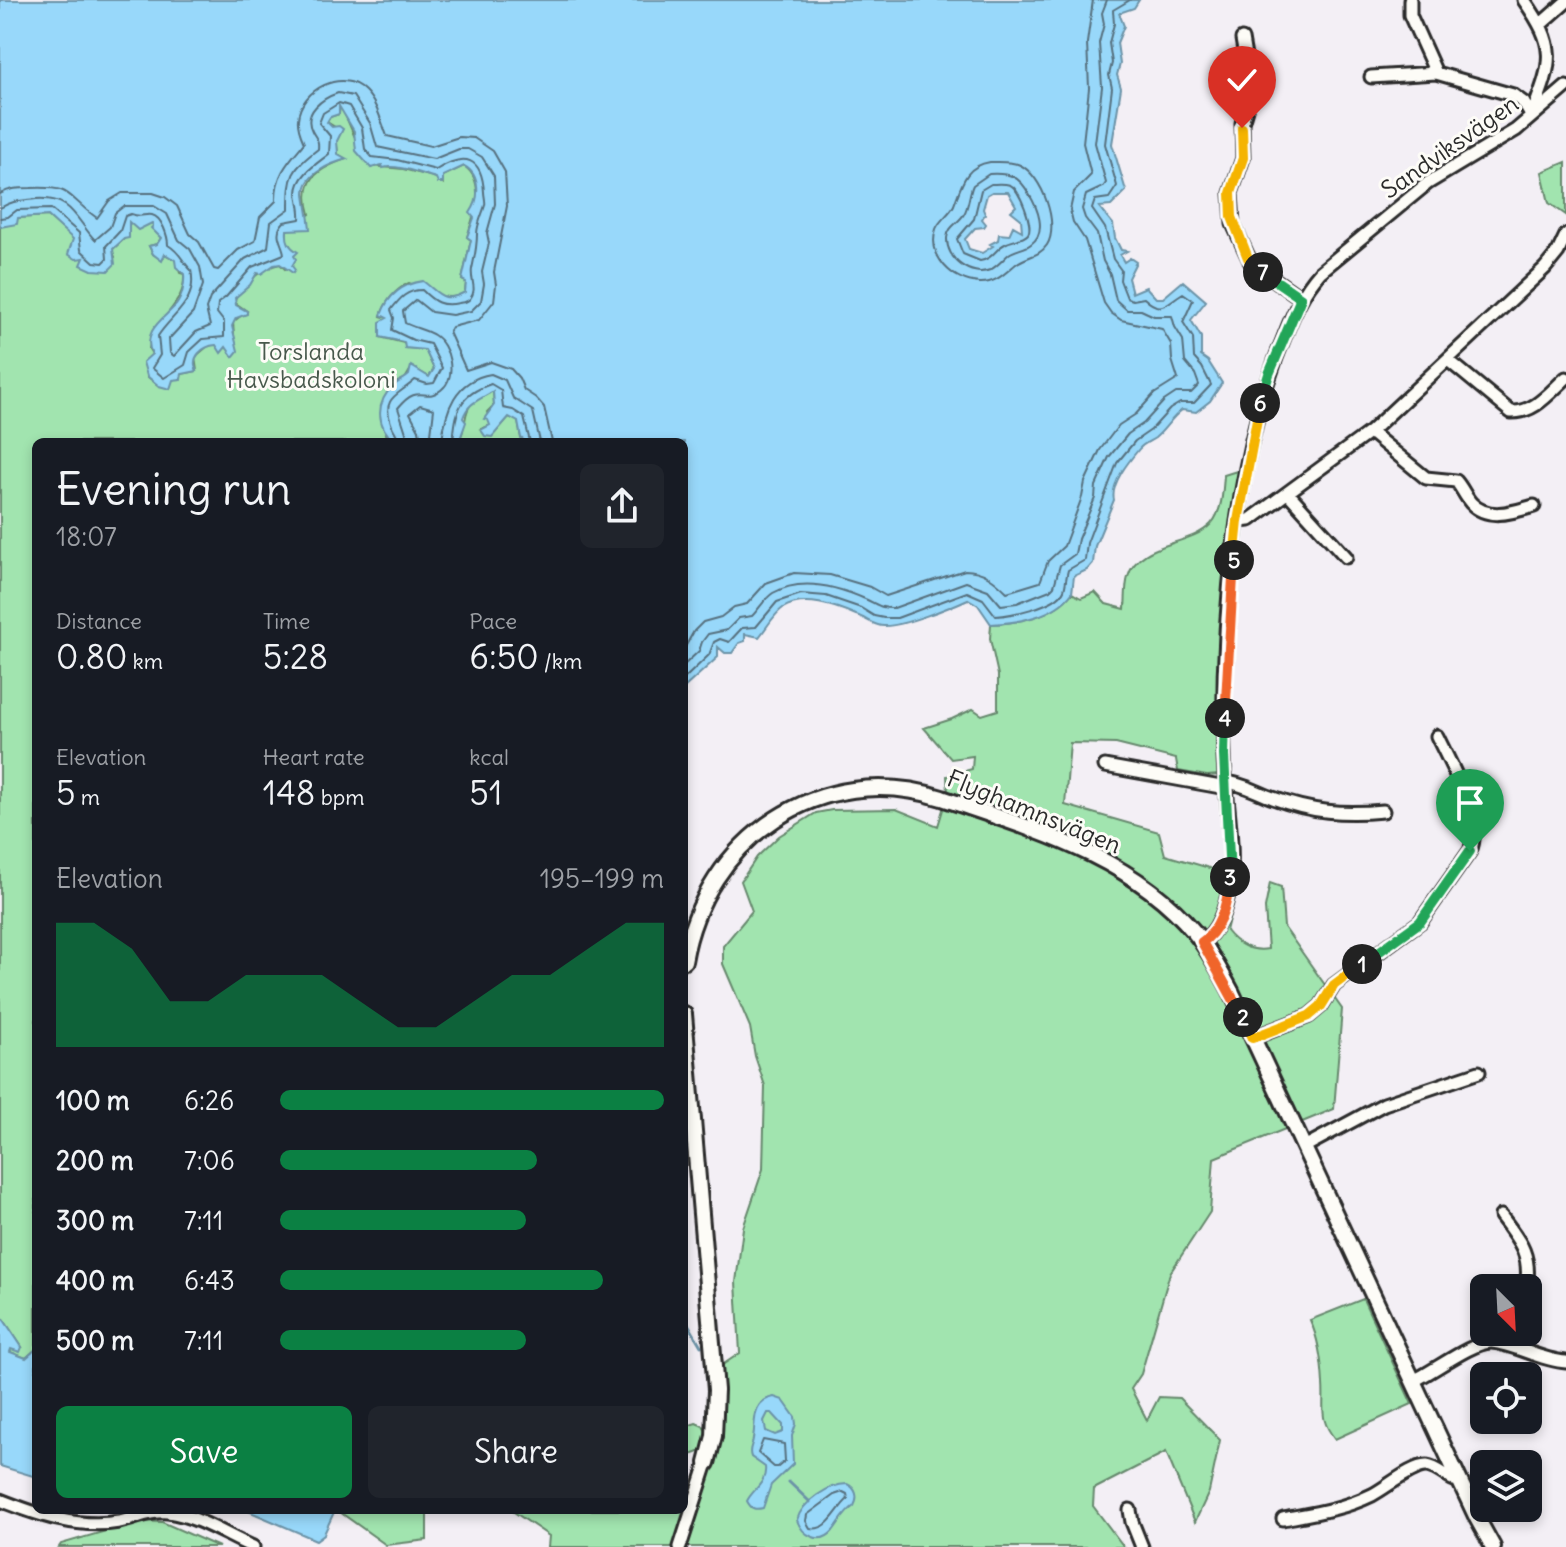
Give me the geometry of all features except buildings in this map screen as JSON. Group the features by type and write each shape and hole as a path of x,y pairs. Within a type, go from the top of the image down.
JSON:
{"street":[{"path":"1410,0 1410,15 1436,73"},
{"path":"1524,0 1541,24 1548,43 1549,66 1531,116"},
{"path":"1541,24 1566,2"},
{"path":"1242,39 1251,92 1242,123 1243,158 1231,193 1233,224 1251,263 1301,298"},
{"path":"1371,77 1436,73 1513,95 1524,103 1531,116"},
{"name":"Sandviksvägen","path":"1202,942 1217,925 1229,888 1231,868 1226,785 1226,667 1238,521 1262,393 1301,298 1320,272 1428,183 1495,145 1566,87"},
{"path":"1238,521 1250,520 1370,432 1545,268 1566,235"},
{"path":"1448,360 1511,412 1533,408 1566,378"},
{"path":"1370,432 1426,478 1456,481 1471,503 1483,512 1496,514 1534,506"},
{"path":"1288,493 1346,557"},
{"path":"1252,1038 1309,1016 1321,1006 1334,985 1420,922 1470,851 1474,838 1468,809 1437,736"},
{"path":"1105,766 1226,785 1328,813 1383,811"},
{"name":"Flyghamnsvägen","path":"688,945 695,916 704,897 726,863 748,840 773,820 812,801 842,792 874,789 930,794 1090,854 1141,883 1170,907 1202,942 1231,991 1493,1547"},
{"path":"680,1547 707,1463 715,1424 716,1390 688,1061"},
{"path":"1304,1147 1384,1104 1479,1072"},
{"path":"1501,1216 1524,1249 1527,1274"},
{"path":"1413,1381 1476,1346"},
{"path":"1514,1346 1545,1359 1566,1362"},
{"path":"1283,1519 1335,1511 1372,1495 1414,1468 1426,1466 1454,1480 1459,1478"},
{"path":"0,1500 32,1510"},
{"path":"1130,1510 1142,1547"},
{"path":"47,1514 87,1526 151,1514"},
{"path":"177,1514 253,1547"}],"green space":[{"name":"Torslanda Havsbadskoloni","path":"340,105 358,144 373,166 403,169 437,178 443,183 443,176 464,166 471,173 477,190 467,237 471,240 462,280 466,282 465,292 444,297 409,283 392,296 381,316 387,318 380,337 404,343 406,348 425,349 434,369 429,377 412,367 405,379 395,383 386,434 390,438 32,438 32,1353 26,1358 10,1352 22,1347 0,1314 0,227 17,218 48,216 74,239 72,245 92,270 99,270 115,257 112,250 124,239 129,222 143,225 152,222 161,238 157,244 149,246 153,254 162,260 165,254 176,260 180,273 184,274 180,295 157,328 149,349 152,354 147,376 159,386 182,374 197,371 195,357 208,346 216,344 220,349 235,347 233,322 247,311 234,302 241,290 266,269 280,264 285,269 292,266 287,230 310,214 307,203 309,185 326,167 346,159 338,154 335,127 327,122 330,117 339,114"},
{"path":"1566,162 1566,215 1549,203 1542,172"},
{"name":"Torslanda Havsbadskoloni","path":"493,390 494,405 487,412 491,425 481,429 494,434 509,417 518,421 521,438 461,438 469,407"},
{"path":"1240,470 1228,546 1221,622 1219,775 1178,771 1176,759 1116,744 1070,743 1065,805 1159,832 1165,855 1216,870 1240,873 1226,931 1244,946 1268,949 1265,908 1270,883 1281,887 1284,927 1342,1009 1334,1109 1214,1158 1210,1212 1170,1273 1141,1374 1131,1389 1147,1420 1159,1397 1179,1398 1220,1440 1209,1492 1195,1522 1166,1452 1094,1489 1093,1506 1124,1547 548,1547 549,1536 517,1514 688,1514 688,1487 695,1491 712,1416 709,1374 740,1353 736,1282 743,1228 763,1169 765,1086 750,1027 723,964 723,946 752,911 741,881 757,857 779,836 816,813 896,809 938,826 948,793 947,776 972,769 973,756 951,759 924,728 973,709 982,715 998,710 998,675 990,639 991,624 1024,620 1046,613 1072,593 1081,598 1095,592 1106,604 1125,609 1128,577 1142,557 1202,531 1215,519 1220,507 1224,475"},
{"path":"1363,1299 1412,1404 1335,1439 1324,1419 1321,1360 1310,1320"},
{"path":"696,1423 703,1426 707,1433 705,1448 690,1455 688,1455 688,1426"},
{"path":"343,1514 427,1514 427,1540 386,1545"},
{"path":"140,1521 162,1522 219,1547 59,1547 61,1544"}],"water":[{"path":"0,0 1139,0 1134,8 1119,13 1124,26 1117,43 1120,64 1117,75 1121,88 1112,144 1126,191 1111,206 1099,207 1113,224 1121,250 1127,251 1120,255 1124,262 1130,258 1136,262 1128,278 1132,293 1146,287 1156,298 1163,298 1183,281 1206,301 1191,320 1201,337 1201,356 1208,361 1222,383 1210,401 1196,412 1182,410 1130,460 1115,487 1114,500 1095,546 1093,563 1074,576 1072,593 1065,601 1046,613 1024,620 991,624 978,605 968,599 914,620 884,626 829,605 800,602 783,608 759,637 745,634 745,641 739,643 732,653 725,653 718,647 718,657 688,684 688,438 521,438 518,422 509,417 492,437 485,436 481,430 490,425 484,419 494,405 493,391 468,408 460,438 391,438 381,422 383,400 395,384 409,375 411,366 429,377 434,369 425,350 405,348 404,342 380,337 380,322 387,318 381,315 387,302 402,288 423,281 447,297 465,292 466,282 462,280 471,240 467,237 474,218 470,213 476,201 477,188 470,170 464,166 443,176 443,183 438,183 436,178 402,168 383,168 382,165 371,168 356,151 354,131 339,106 339,114 330,117 327,122 332,127 343,129 337,141 338,154 347,159 320,170 306,186 310,229 287,230 289,243 298,252 292,266 295,270 293,273 280,264 257,273 250,285 235,298 236,305 247,311 247,314 236,318 232,326 238,351 233,357 226,347 221,353 216,345 206,348 196,357 197,371 182,374 181,379 173,380 170,389 159,386 147,376 143,362 152,354 149,346 151,333 180,299 184,274 176,267 175,260 165,254 162,261 153,254 149,246 157,244 161,238 151,228 152,223 138,230 129,222 129,238 113,249 115,264 108,271 92,270 81,265 84,258 76,259 68,254 73,239 48,216 18,218 17,224 0,227","holes":["1008,192 1016,206 1011,211 1021,219 1022,231 1013,226 1009,235 999,234 998,240 990,244 993,246 982,253 969,249 965,239 975,228 986,224 982,219 987,195"]},
{"path":"0,1314 22,1347 20,1352 11,1349 10,1352 26,1358 32,1353 32,1476 0,1466"},
{"path":"774,1397 783,1400 795,1417 793,1464 771,1485 763,1508 755,1509 747,1501 762,1482 765,1467 751,1457 750,1450 758,1407","holes":["768,1413 772,1413 783,1425 783,1432 775,1435 766,1431 764,1421"]},
{"path":"847,1484 856,1493 854,1506 823,1538 807,1534 797,1520 804,1507 825,1491"},
{"path":"255,1514 333,1514 324,1534 316,1540"}],"waterway":[{"path":"688,1324 701,1346"},
{"path":"789,1482 810,1502"}],"route":[{"path":"1242,128 1243,158 1231,193 1233,224 1251,263 1301,298 1262,393 1238,521 1229,612 1224,755 1231,868 1221,917 1212,934 1202,942 1231,991 1252,1038 1309,1016 1321,1006 1334,985 1420,922 1470,851"}]}
